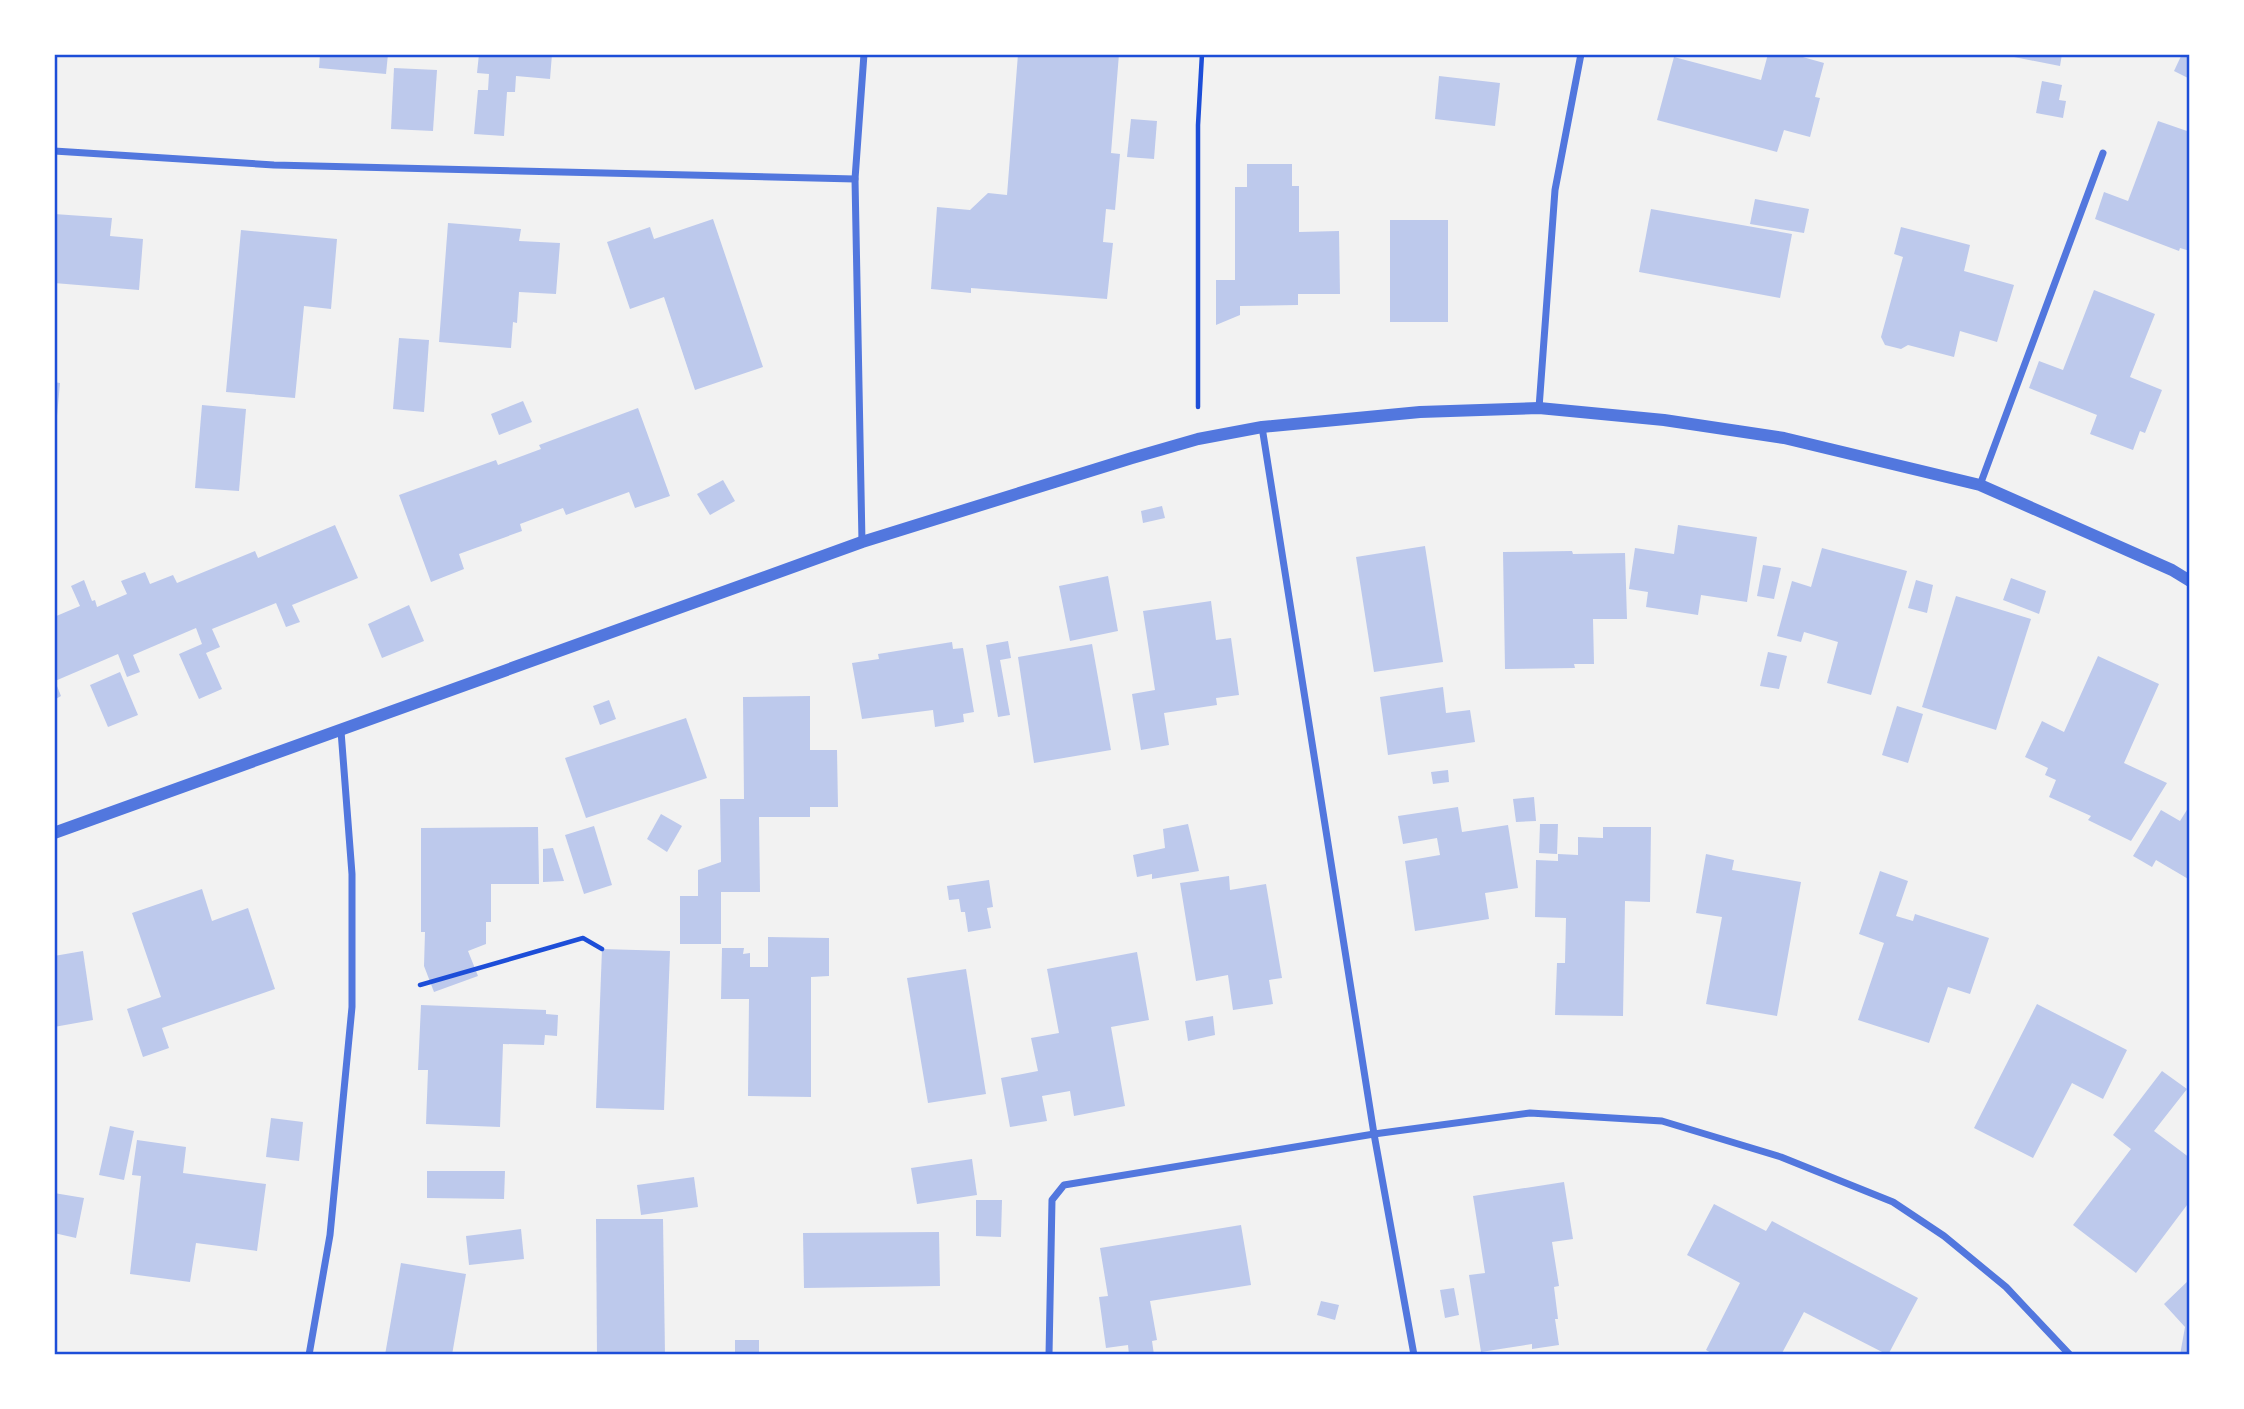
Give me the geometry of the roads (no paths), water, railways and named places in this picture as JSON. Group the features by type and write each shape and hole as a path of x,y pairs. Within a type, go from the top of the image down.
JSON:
{"street":[{"path":"862,542 855,179 864,54"},
{"path":"1539,408 1555,190 1581,54"},
{"path":"54,151 274,165 855,179"},
{"path":"1980,485 2102,153"},
{"path":"54,834 862,542 1198,439 1262,426 1420,412 1539,408 1664,420 1784,438 1980,485 2172,570 2190,581"},
{"path":"1262,426 1374,1134 1414,1355"},
{"path":"309,1355 330,1235 352,1007 352,874 341,731"},
{"path":"1049,1355 1052,1200 1064,1185 1374,1134 1530,1113 1662,1121 1769,1153 1893,1202 1944,1236 2006,1287 2070,1355"}]}
